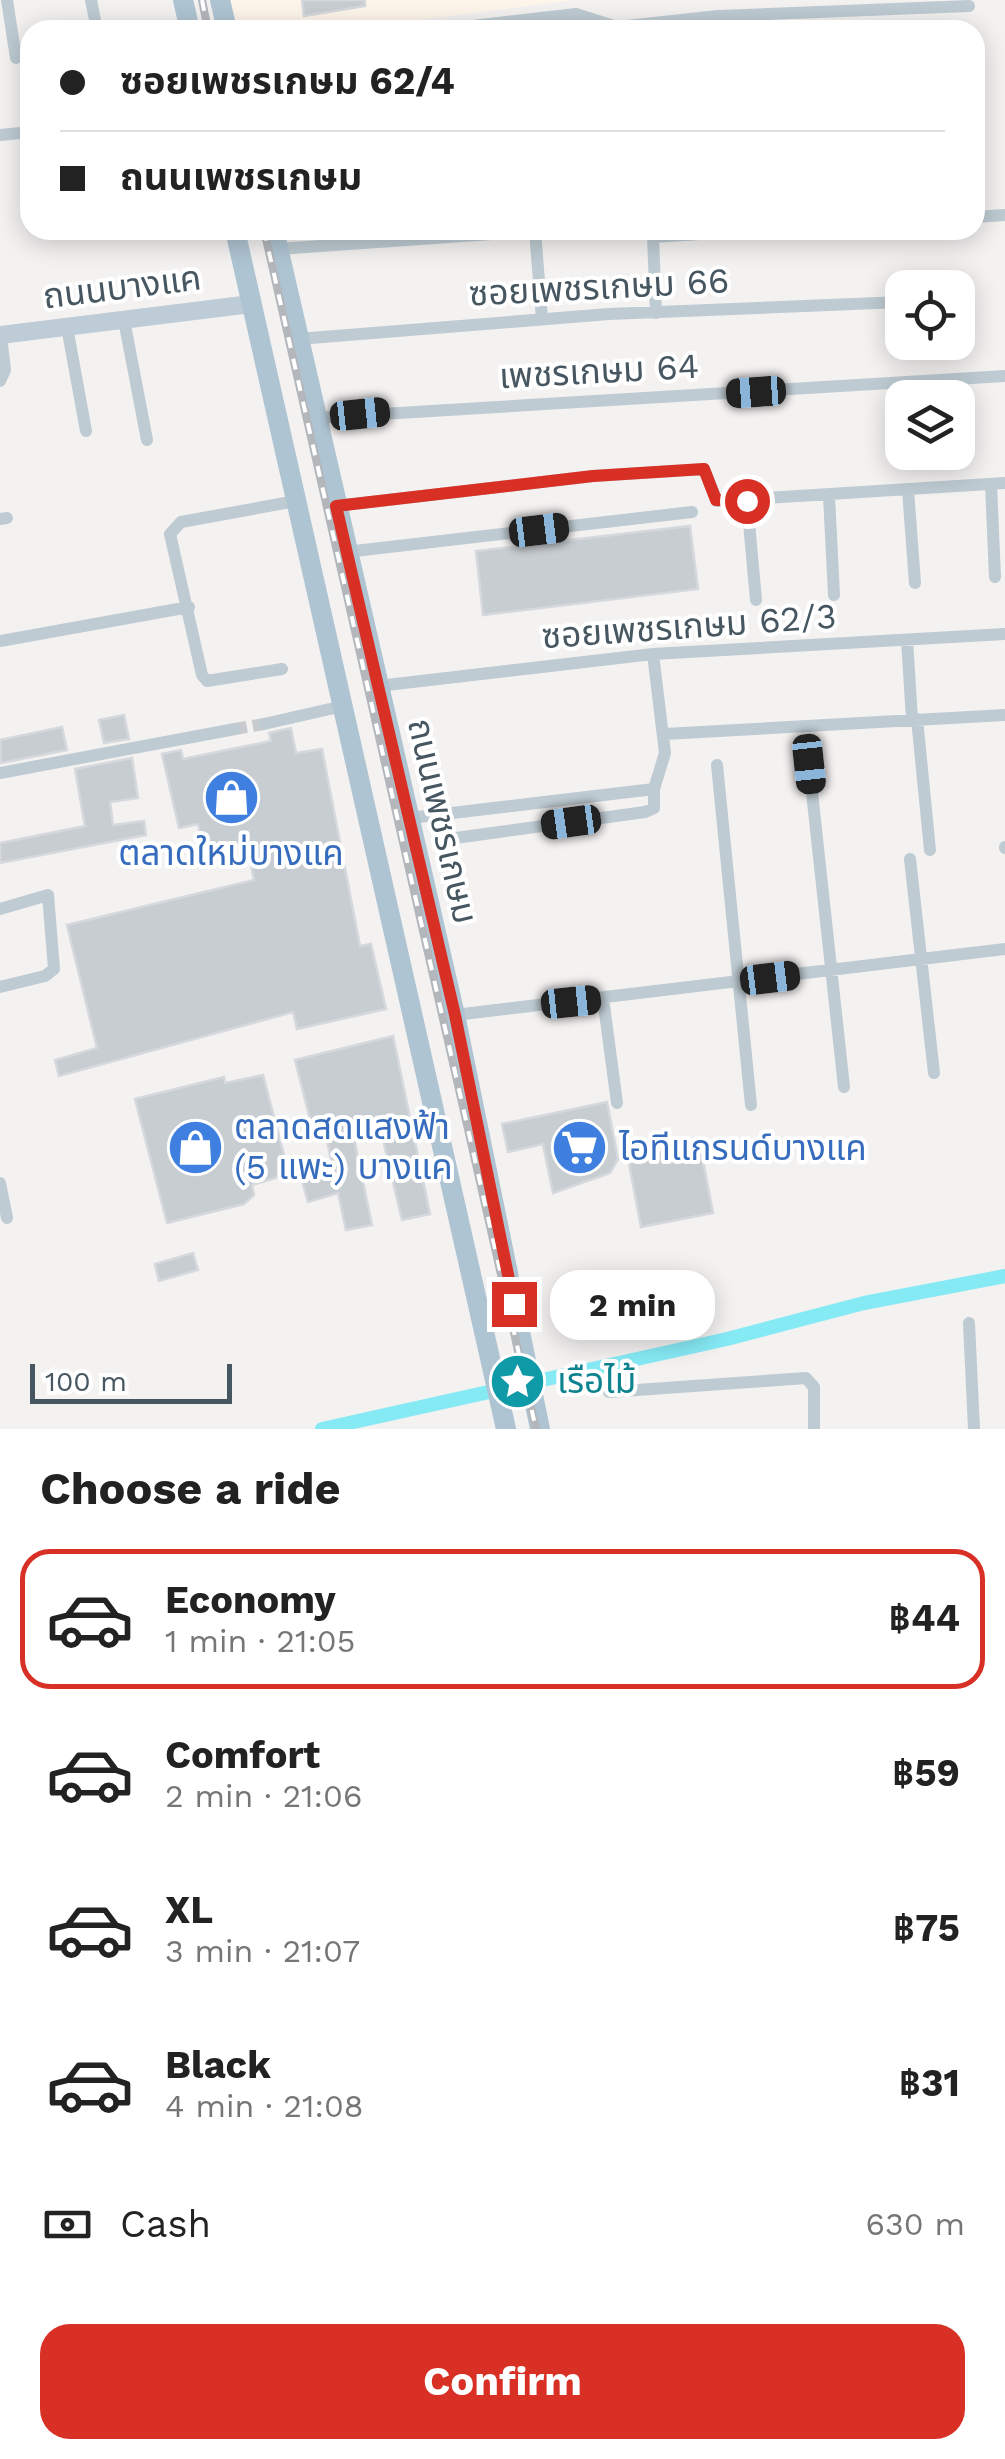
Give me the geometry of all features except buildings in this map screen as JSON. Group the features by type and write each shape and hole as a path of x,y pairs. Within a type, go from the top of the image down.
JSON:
{"main road":[{"name":"ถนนเพชรเกษม","path":"237,240 505,1424"},
{"name":"ถนนเพชรเกษม","path":"276,240 455,1015 539,1421"},
{"path":"252,304 275,279 276,240"},
{"name":"ถนนบางแค","path":"0,335 252,304"}],"street":[{"path":"6,0 5,23 16,58"},
{"path":"681,20 969,6"},
{"path":"524,20 576,14 595,20"},
{"path":"536,240 542,319"},
{"path":"653,240 656,313"},
{"name":"ซอยเพชรเกษม 66","path":"298,338 542,319 885,303"},
{"path":"124,320 147,440"},
{"path":"67,327 86,431"},
{"path":"0,335 5,370 0,382"},
{"name":"เพชรเกษม 64","path":"316,418 1005,376"},
{"path":"336,506 593,476 704,469 716,500 998,484 995,577"},
{"path":"908,490 914,583"},
{"path":"829,496 834,595"},
{"path":"282,670 207,681 200,670 170,534 173,526 296,501"},
{"path":"747,501 756,600"},
{"path":"346,552 692,512"},
{"path":"0,642 189,607"},
{"name":"ซอยเพชรเกษม 62/3","path":"378,686 652,654 1005,634"},
{"path":"907,640 930,850"},
{"path":"441,840 652,810 654,790 662,774 665,734 652,654"},
{"path":"264,724 343,706"},
{"path":"665,734 1005,716"},
{"path":"0,773 234,729"},
{"path":"809,764 844,1087"},
{"path":"716,765 751,1105"},
{"path":"410,818 654,790"},
{"path":"614,795 618,816"},
{"path":"567,800 571,822"},
{"path":"910,859 934,1074"},
{"path":"0,909 48,895 54,968 45,976 0,987"},
{"path":"455,1015 1005,949"},
{"path":"603,998 617,1103"},
{"path":"0,1183 7,1218"},
{"path":"969,1323 974,1429"},
{"path":"610,1392 806,1378 814,1387 814,1429"}],"shaded area":[{"path":"231,0 575,0 418,20 236,20"}],"waterway":[{"path":"322,1429 727,1339 864,1303 1005,1276"}],"tunnel":[{"path":"235,729 264,724"}],"railway":[{"path":"202,0 206,20"},
{"path":"266,240 536,1429"}],"place":[{"name":"ตลาดใหม่บางแค","path":"231,797"},
{"name":"ตลาดสดแสงฟ้า (5 แพะ) บางแค","path":"195,1147"},
{"name":"ไอทีแกรนด์บางแค","path":"580,1148"},
{"name":"เรือไม้","path":"518,1381"}],"route":[{"path":"514,1304 455,1015 336,506 593,476 704,469 717,501 747,501"}]}
